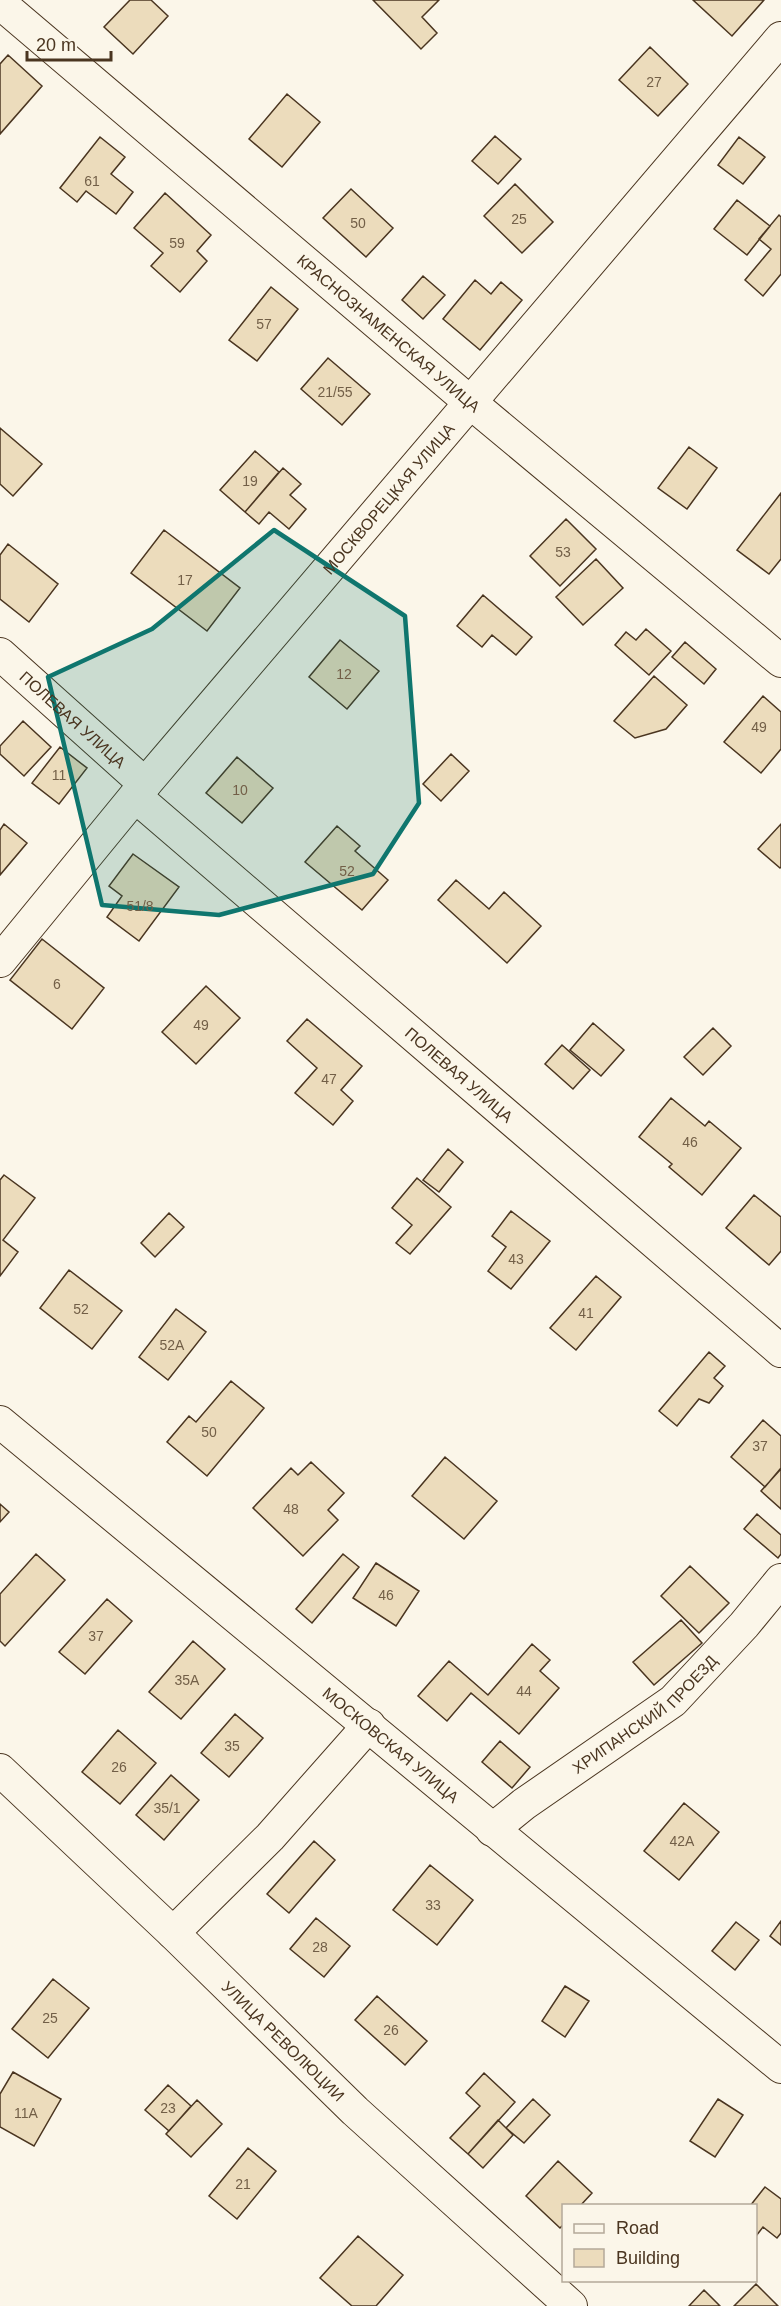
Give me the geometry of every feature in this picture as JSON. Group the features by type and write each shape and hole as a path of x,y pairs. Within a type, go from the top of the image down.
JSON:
{"street":[{"name":"КРАСНОЗНАМЕНСКАЯ УЛИЦА","path":"0,3 471,403 781,661"},
{"name":"МОСКВОРЕЦКАЯ УЛИЦА","path":"0,961 140,791 781,38"},
{"name":"ПОЛЕВАЯ УЛИЦА","path":"0,654 140,791 781,1352"},
{"name":"МОСКОВСКАЯ УЛИЦА","path":"0,1422 781,2067"},
{"name":"ХРИПАНСКИЙ ПРОЕЗД","path":"492,1830 524,1804 673,1701 744,1625 781,1581"},
{"path":"173,1933 270,1837 369,1725"},
{"name":"УЛИЦА РЕВОЛЮЦИИ","path":"0,1770 173,1933 355,2111 571,2306"}],"highlighted area":[{"path":"274,530 405,616 419,803 373,874 219,915 102,905 48,677 152,629"}],"building":[{"path":"130,0 151,0 168,16 133,54 104,27"},
{"path":"373,0 439,0 422,17 437,33 421,49"},
{"path":"693,0 764,0 732,36"},
{"path":"650,47 688,84 658,116 619,80"},
{"path":"8,55 42,86 0,134 0,64"},
{"path":"287,94 320,122 282,167 249,139"},
{"path":"495,136 521,159 498,184 472,161"},
{"path":"100,137 125,157 111,174 133,192 116,214 86,191 77,202 60,188"},
{"path":"739,137 765,157 743,184 718,165"},
{"path":"515,184 553,222 522,253 484,216"},
{"path":"351,189 393,228 366,257 323,218"},
{"path":"165,193 211,235 197,251 207,261 180,292 151,266 163,253 134,228"},
{"path":"737,200 770,226 747,255 714,229"},
{"path":"779,215 781,217 781,274 763,296 745,280 771,249 759,239"},
{"path":"423,276 445,295 423,319 402,300"},
{"path":"475,280 491,294 501,282 522,300 480,350 443,319"},
{"path":"271,287 298,309 257,361 229,340"},
{"path":"328,358 370,394 342,425 301,389"},
{"path":"0,428 42,464 13,496 0,484"},
{"path":"689,447 717,468 687,509 658,488"},
{"path":"255,451 279,472 245,512 220,490"},
{"path":"283,468 301,484 290,495 306,509 289,529 269,512 259,524 245,512"},
{"path":"781,493 781,559 769,574 737,550"},
{"path":"566,519 596,549 560,586 530,556"},
{"path":"164,530 240,588 207,631 131,573"},
{"path":"8,544 58,584 29,622 0,599 0,555"},
{"path":"596,559 623,588 583,625 556,597"},
{"path":"483,595 532,637 516,655 492,635 482,647 457,626"},
{"path":"646,629 671,651 649,675 615,645 626,632 636,640"},
{"path":"340,640 379,671 347,709 309,677"},
{"path":"685,642 716,669 704,684 672,657"},
{"path":"654,676 687,705 666,729 635,738 614,721"},
{"path":"763,696 781,712 781,749 761,773 724,742"},
{"path":"23,721 51,747 24,776 0,754 0,746"},
{"path":"60,747 87,768 59,804 32,783"},
{"path":"451,754 469,771 441,801 423,784"},
{"path":"237,757 273,788 242,823 206,793"},
{"path":"4,824 27,843 0,875 0,830"},
{"path":"781,824 781,867 780,868 758,849"},
{"path":"337,826 360,846 355,851 388,880 362,910 305,862"},
{"path":"133,854 179,887 139,941 107,917 122,896 109,886"},
{"path":"456,880 489,909 504,892 541,926 507,963 438,900"},
{"path":"42,939 104,988 72,1029 10,980"},
{"path":"206,986 240,1018 196,1064 162,1032"},
{"path":"307,1019 362,1066 341,1090 353,1101 333,1125 295,1093 317,1068 287,1041"},
{"path":"593,1023 624,1050 601,1076 570,1050"},
{"path":"713,1028 731,1046 703,1075 684,1057"},
{"path":"562,1045 590,1070 573,1089 545,1064"},
{"path":"671,1098 705,1126 709,1121 741,1148 702,1195 669,1167 672,1164 639,1137"},
{"path":"448,1149 463,1162 439,1192 423,1180"},
{"path":"4,1175 35,1198 3,1240 18,1252 0,1276 0,1180"},
{"path":"417,1178 451,1207 410,1254 396,1243 412,1225 392,1208"},
{"path":"754,1195 781,1217 781,1251 769,1265 726,1228"},
{"path":"511,1211 550,1241 511,1289 488,1271 506,1247 492,1236"},
{"path":"169,1213 184,1227 155,1257 141,1243"},
{"path":"69,1270 122,1311 92,1349 40,1308"},
{"path":"596,1276 621,1297 576,1350 550,1328"},
{"path":"176,1309 206,1332 168,1380 139,1357"},
{"path":"709,1352 725,1366 714,1378 723,1386 709,1403 699,1399 677,1426 659,1411"},
{"path":"231,1381 264,1408 207,1476 167,1442 189,1416 196,1422"},
{"path":"763,1420 781,1436 781,1468 765,1487 731,1457"},
{"path":"445,1457 497,1501 464,1539 412,1496"},
{"path":"311,1462 344,1493 328,1510 338,1520 303,1556 253,1508 291,1468 298,1475"},
{"path":"781,1469 781,1509 761,1491"},
{"path":"0,1504 9,1512 0,1522"},
{"path":"757,1514 781,1535 781,1554 778,1558 744,1529"},
{"path":"36,1554 65,1580 5,1646 0,1641 0,1594"},
{"path":"343,1554 359,1567 312,1623 296,1609"},
{"path":"376,1563 419,1591 396,1626 353,1598"},
{"path":"690,1566 729,1603 699,1633 661,1596"},
{"path":"107,1599 132,1621 85,1674 59,1652"},
{"path":"681,1620 702,1643 654,1685 633,1662"},
{"path":"193,1641 225,1669 181,1719 149,1692"},
{"path":"532,1644 550,1660 540,1671 559,1688 519,1734 471,1693 447,1721 418,1696 449,1661 488,1695"},
{"path":"235,1714 263,1738 229,1777 201,1753"},
{"path":"118,1730 156,1763 120,1804 82,1772"},
{"path":"500,1741 530,1767 512,1788 482,1762"},
{"path":"171,1775 199,1800 164,1840 136,1815"},
{"path":"684,1803 719,1832 679,1880 644,1851"},
{"path":"314,1841 335,1860 289,1913 267,1894"},
{"path":"430,1865 473,1900 437,1945 393,1910"},
{"path":"316,1918 350,1946 324,1977 290,1949"},
{"path":"781,1921 781,1945 770,1936"},
{"path":"736,1922 759,1940 735,1970 712,1951"},
{"path":"53,1979 89,2008 48,2058 12,2029"},
{"path":"565,1986 589,2001 565,2037 542,2021"},
{"path":"377,1996 427,2041 405,2065 355,2020"},
{"path":"13,2072 61,2099 34,2146 0,2127 0,2094"},
{"path":"484,2073 515,2102 468,2154 450,2138 480,2106 466,2093"},
{"path":"168,2085 191,2106 169,2131 145,2110"},
{"path":"533,2099 550,2115 524,2143 506,2128"},
{"path":"718,2099 743,2115 715,2157 690,2141"},
{"path":"197,2100 222,2124 191,2157 166,2134"},
{"path":"498,2120 513,2135 483,2168 468,2154"},
{"path":"248,2148 276,2171 237,2219 209,2196"},
{"path":"558,2161 592,2193 582,2204 562,2204 562,2226 560,2228 526,2196"},
{"path":"765,2187 781,2199 781,2233 777,2238 763,2227 757,2235 757,2204 752,2204"},
{"path":"358,2236 403,2275 376,2306 352,2306 320,2278"},
{"path":"756,2284 778,2306 734,2306"},
{"path":"704,2290 720,2306 689,2306"}]}
